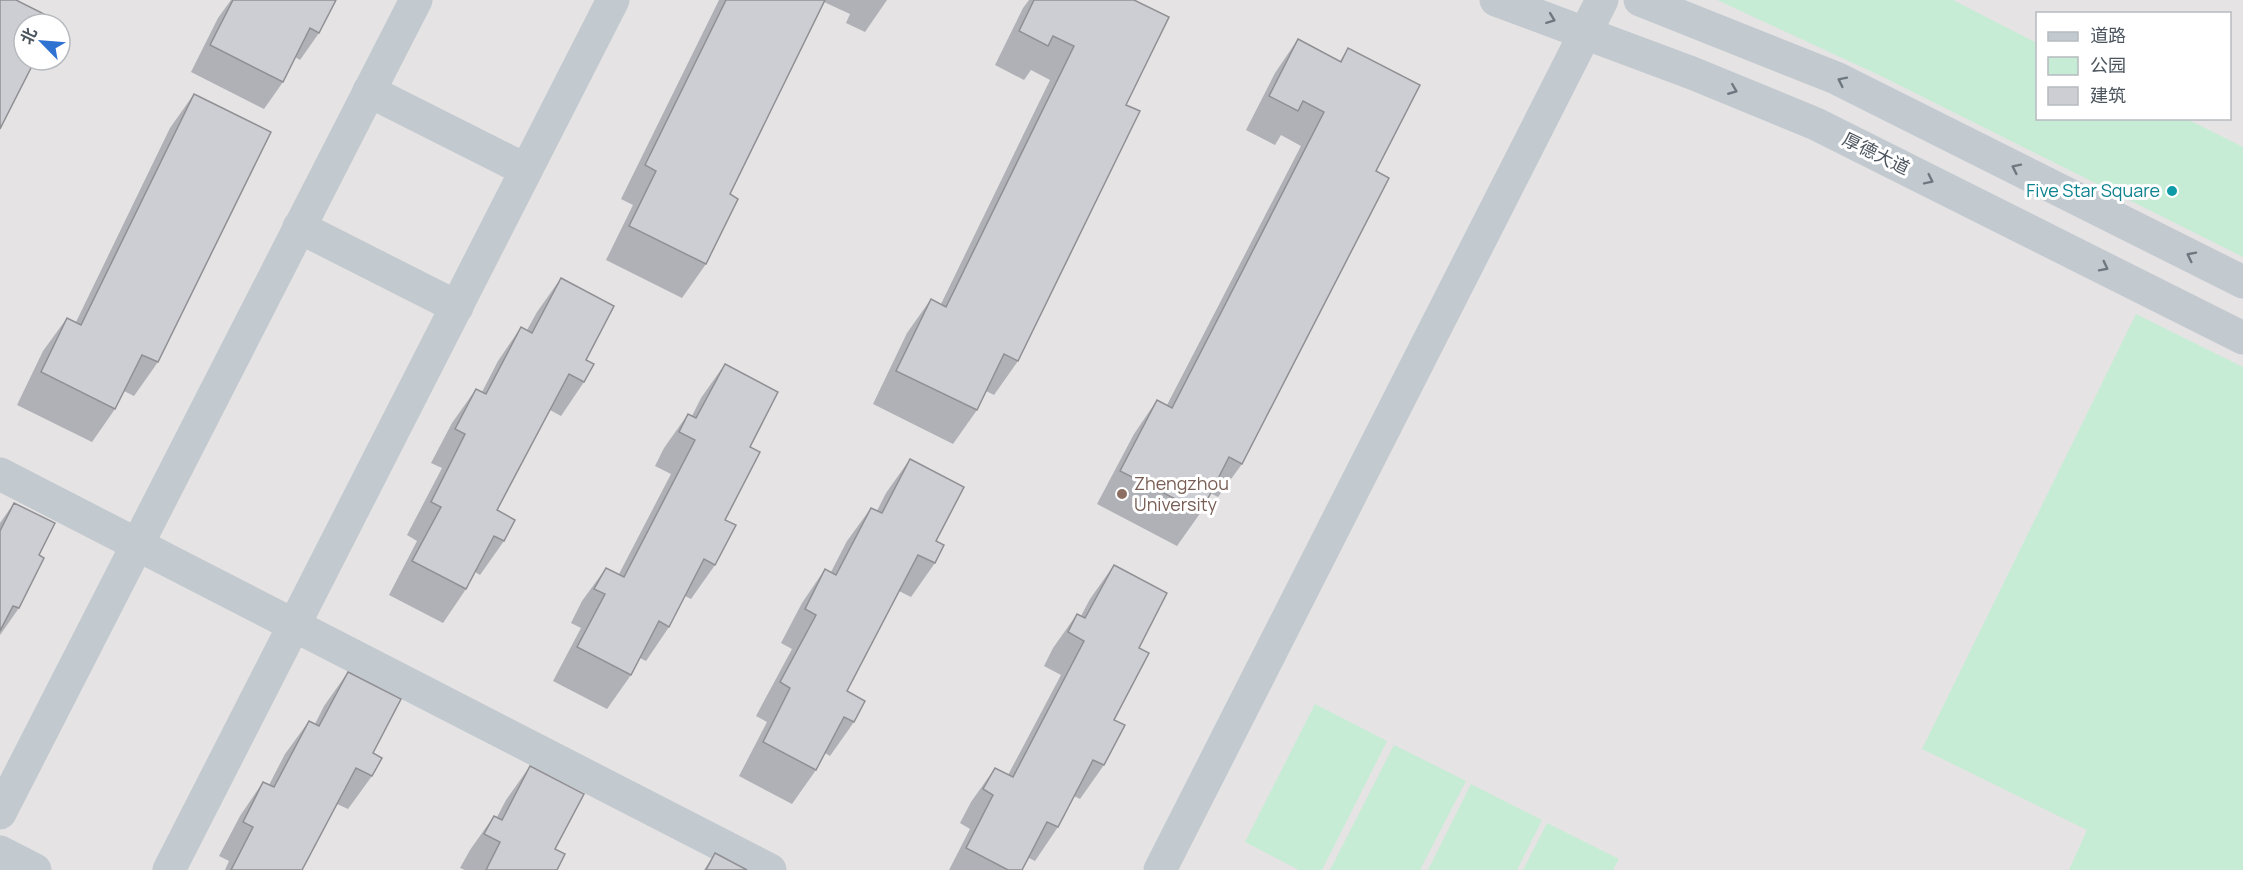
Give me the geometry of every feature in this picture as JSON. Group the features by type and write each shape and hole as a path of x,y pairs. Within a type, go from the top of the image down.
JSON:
{"lane":[{"path":"0,813 416,0"},
{"path":"169,870 613,0"},
{"name":"厚德大道","path":"1496,0 1692,73 1815,124 2243,338"},
{"path":"1160,870 1602,0"},
{"path":"1640,0 1836,78 2243,282"},
{"path":"369,91 526,170"},
{"path":"300,227 457,307"},
{"path":"0,474 770,870"},
{"path":"0,852 35,870"}],"shaded area":[{"name":"Zhengzhou University","path":"0,0 2243,0 2243,870 0,870"}],"green space":[{"name":"Five Star Square","path":"1717,0 1953,0 2036,42 2036,120 2189,120 2243,147 2243,257 1881,76"},
{"path":"2136,314 2243,367 2243,870 2069,870 2087,830 1922,749"},
{"path":"1315,704 1387,741 1322,870 1299,870 1245,842"},
{"path":"1394,745 1466,781 1420,870 1330,870"},
{"path":"1471,784 1542,820 1517,870 1428,870"},
{"path":"1547,823 1619,859 1613,870 1523,870"}],"building":[{"path":"0,0 16,0 40,12 12,12 12,72 29,72 0,129"},
{"path":"233,0 336,0 319,33 310,28 283,82 210,45"},
{"path":"726,0 825,0 730,194 738,199 706,264 629,226 656,171 645,165"},
{"path":"1034,0 1134,0 1169,17 1126,105 1140,111 1018,361 1004,354 977,410 896,371 931,299 946,307 1074,46 1053,36 1048,46 1019,31"},
{"path":"1298,39 1341,62 1348,48 1420,85 1376,171 1389,178 1242,464 1229,457 1201,512 1120,471 1157,400 1172,408 1324,112 1303,101 1298,111 1269,96"},
{"path":"194,94 271,132 158,362 142,355 115,409 41,372 67,318 81,325"},
{"path":"561,278 614,306 586,360 594,364 584,382 569,374 497,510 515,520 504,541 494,536 466,589 412,561 441,507 431,502 465,434 455,429 476,389 486,394 521,327 532,333"},
{"path":"725,364 778,392 750,447 760,452 725,520 736,525 715,565 704,559 669,627 659,621 631,675 577,647 605,594 594,589 606,568 624,577 695,440 679,432 688,414 696,418"},
{"path":"910,459 964,487 936,541 944,545 935,563 918,555 847,691 865,701 854,722 844,717 816,770 763,742 790,688 780,682 816,615 805,609 825,569 836,575 871,508 882,513"},
{"path":"14,503 55,523 39,555 44,558 19,608 13,606 0,631 0,531"},
{"path":"1114,565 1167,593 1139,648 1149,653 1114,720 1125,725 1104,765 1093,760 1058,827 1047,822 1022,870 1008,870 966,848 993,795 983,789 995,768 1013,777 1084,641 1068,632 1077,614 1085,618"},
{"path":"348,672 401,699 373,753 382,758 372,776 356,768 302,870 231,870 253,827 243,822 263,782 274,787 309,721 319,726"},
{"path":"530,766 584,794 555,849 565,854 557,870 486,870 500,842 484,834 494,816 502,820"},
{"path":"715,853 747,870 706,870"}],"place":[{"name":"Five Star Square","path":"2172,191"},
{"name":"Zhengzhou University","path":"1122,494"}]}
